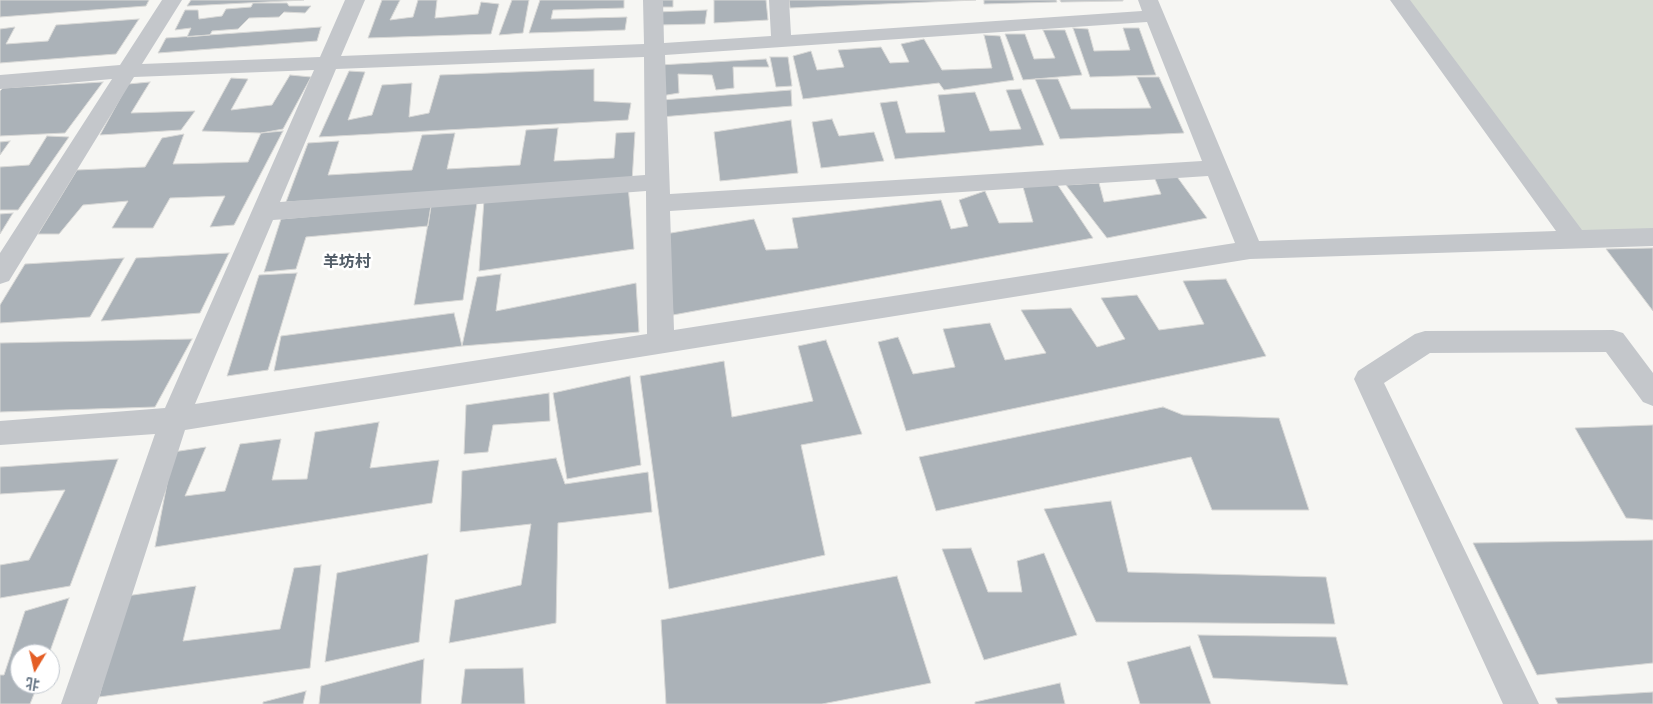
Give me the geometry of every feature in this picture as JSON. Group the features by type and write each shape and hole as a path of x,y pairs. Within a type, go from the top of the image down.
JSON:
{"street":[{"path":"0,274 172,0"},
{"path":"79,704 174,420 355,0"},
{"path":"652,0 661,342"},
{"path":"779,0 781,42"},
{"path":"1400,0 1576,240"},
{"path":"0,82 128,71 654,50 781,42 1151,8 1250,250"},
{"path":"263,212 657,192 1216,168"},
{"path":"0,433 174,420 1250,250 1653,237"},
{"path":"1521,704 1368,379 1425,342 1613,341 1653,394"}],"shaded area":[{"path":"1400,0 1653,0 1653,237 1576,240"}],"building":[{"path":"0,0 149,0 146,6 0,17"},
{"path":"191,0 304,0 187,6"},
{"path":"382,0 400,0 390,20 413,17 418,0 437,0 435,18 478,14 481,2 499,4 491,34 368,38"},
{"path":"512,0 529,0 523,33 499,35"},
{"path":"540,0 624,0 624,8 553,10 551,19 627,17 625,30 529,33"},
{"path":"656,0 673,0 673,7 656,7"},
{"path":"714,0 766,0 768,20 714,23"},
{"path":"789,0 976,0 790,8"},
{"path":"984,0 1056,0 1057,2 984,4"},
{"path":"1060,0 1123,0 1123,1 1061,2"},
{"path":"253,3 287,3 289,6 311,6 305,13 284,12 279,17 249,18 238,29 212,31 210,35 187,37 191,28 175,30 185,10 198,10 199,19 222,16 226,9 251,7"},
{"path":"707,10 705,24 657,25 657,12"},
{"path":"139,19 116,54 0,63 0,29 15,27 6,44 48,41 56,25"},
{"path":"321,27 317,41 158,53 166,38"},
{"path":"1073,28 1088,29 1094,51 1130,50 1123,28 1139,28 1156,75 1090,77"},
{"path":"1043,30 1065,30 1082,75 1023,80 1005,34 1025,34 1034,59 1055,58"},
{"path":"984,35 1000,36 1014,80 944,90 939,83 803,99 793,56 811,51 817,70 844,67 838,50 881,47 890,63 909,62 901,44 924,39 942,70 992,68"},
{"path":"770,57 788,57 792,86 776,87"},
{"path":"766,59 769,67 733,67 734,88 716,90 712,75 678,74 679,93 661,96 659,65"},
{"path":"594,69 594,101 631,103 628,120 319,137 349,71 365,72 348,120 372,115 382,85 412,83 409,117 429,113 440,75"},
{"path":"290,75 311,77 283,129 261,133 202,131 231,78 248,79 231,110 272,105"},
{"path":"1137,77 1159,77 1184,133 1060,139 1035,79 1058,79 1071,109 1151,108"},
{"path":"103,82 65,133 0,136 0,91 3,88"},
{"path":"150,82 131,113 195,111 181,130 100,135 128,84"},
{"path":"1021,89 1044,145 895,159 880,103 897,101 906,133 945,132 938,95 975,92 990,131 1021,129 1006,90"},
{"path":"791,90 792,106 661,117 662,100"},
{"path":"832,119 839,136 874,132 884,161 821,168 812,122"},
{"path":"791,120 798,173 720,181 714,132"},
{"path":"558,128 554,161 614,158 616,133 635,132 632,182 286,202 308,143 339,141 328,175 412,170 422,135 455,133 447,169 520,165 526,130"},
{"path":"283,131 234,225 210,227 225,196 170,198 153,228 112,228 128,201 83,205 59,234 38,234 77,170 145,167 162,138 184,134 173,164 248,162 261,133"},
{"path":"47,136 69,137 18,210 0,210 0,167 29,165"},
{"path":"10,141 0,155 0,142"},
{"path":"1153,174 1175,174 1207,218 1107,238 1066,185 1099,183 1104,202 1161,194"},
{"path":"1057,184 1093,238 673,315 665,234 754,219 766,250 798,248 792,218 941,200 951,229 968,226 959,200 985,191 999,223 1033,222 1023,187"},
{"path":"628,186 634,249 479,271 484,200"},
{"path":"477,203 463,300 414,305 431,206"},
{"path":"431,206 428,226 306,237 296,269 264,272 281,219"},
{"path":"13,213 0,234 0,214"},
{"path":"1653,248 1653,311 1606,249"},
{"path":"229,253 200,313 101,321 136,258"},
{"path":"124,258 90,317 0,323 0,305 25,264"},
{"path":"297,273 268,370 227,376 259,275"},
{"path":"501,274 496,311 636,283 639,332 462,346 477,277"},
{"path":"1226,279 1266,356 906,431 878,342 898,337 913,374 955,367 943,329 990,323 1005,360 1046,353 1021,310 1071,308 1097,347 1125,339 1101,298 1137,295 1159,330 1204,324 1183,281"},
{"path":"454,313 462,346 274,371 281,336"},
{"path":"192,339 155,407 0,412 0,343"},
{"path":"826,340 862,434 801,445 825,555 669,589 640,376 724,361 732,417 813,401 798,346"},
{"path":"630,376 641,465 567,479 553,393"},
{"path":"549,393 550,421 493,425 488,452 464,454 466,405"},
{"path":"1163,407 1183,415 1279,418 1309,510 1212,510 1191,457 936,511 919,457"},
{"path":"379,422 370,468 439,460 432,503 155,547 173,452 206,447 185,496 225,491 240,444 281,439 272,480 307,479 315,432"},
{"path":"1653,425 1653,520 1626,518 1575,428"},
{"path":"556,458 565,484 648,472 652,512 558,523 556,623 449,643 455,600 521,585 531,524 460,532 462,471"},
{"path":"118,459 70,586 0,598 0,565 29,560 65,490 0,494 0,467"},
{"path":"1111,501 1128,572 1326,577 1335,624 1096,622 1044,509"},
{"path":"1653,540 1653,663 1537,675 1473,543"},
{"path":"971,548 988,592 1022,592 1017,561 1044,553 1077,635 984,660 942,549"},
{"path":"428,554 419,642 325,662 337,573"},
{"path":"321,565 310,668 99,697 126,596 196,586 183,641 280,629 294,568"},
{"path":"897,576 931,683 822,704 666,704 661,620"},
{"path":"69,598 53,644 14,644 25,611"},
{"path":"1198,635 1336,637 1348,685 1213,678"},
{"path":"1190,646 1211,704 1140,704 1127,662"},
{"path":"10,657 10,694 34,694 30,704 0,704 0,675 4,675"},
{"path":"424,659 421,704 319,704 321,686"},
{"path":"523,668 525,704 461,704 465,669"},
{"path":"1060,683 1065,704 975,704 975,702"},
{"path":"306,691 303,704 263,704 263,702"},
{"path":"1653,692 1653,704 1558,704 1555,698"}],"district":[{"name":"羊坊村","path":"347,263"}]}
